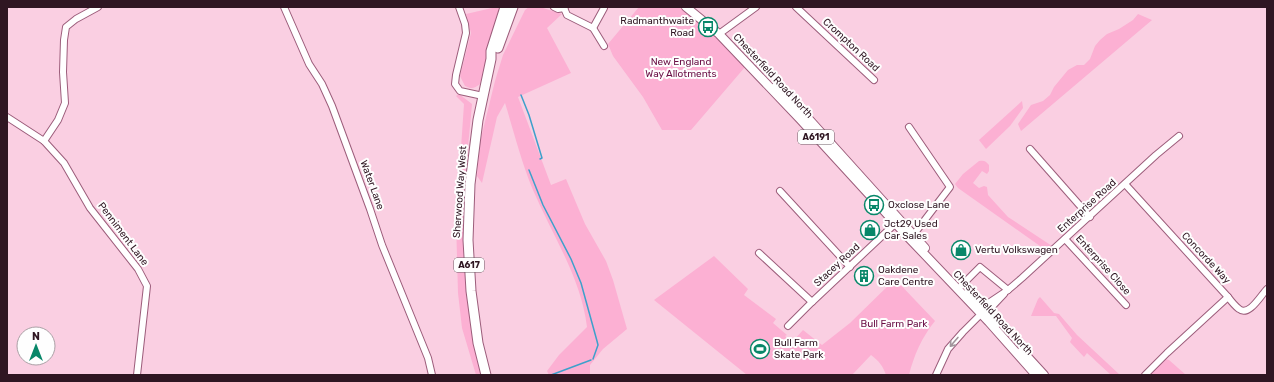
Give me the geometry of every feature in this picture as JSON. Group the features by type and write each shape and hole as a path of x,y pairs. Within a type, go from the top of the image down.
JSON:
{"highway":[{"name":"Sherwood Way West","path":"492,59 491,51 505,7"},
{"name":"Sherwood Way West","path":"486,375 478,343 471,291 468,240 470,184 478,120 483,96 492,59 513,7"}],"main road":[{"name":"Chesterfield Road North","path":"686,7 722,32"},
{"name":"Chesterfield Road North","path":"696,7 775,88 911,237 1044,375"},
{"name":"Chesterfield Road North","path":"911,237 984,312 1036,375"}],"street":[{"path":"44,141 58,120 65,103 64,48 66,27 76,19 98,7"},
{"name":"Water Lane","path":"284,7 310,64 322,84 332,106 387,257 428,358 432,375"},
{"path":"459,7 465,24 466,33 455,84 460,91 483,96"},
{"path":"554,7 558,9 564,8 567,15 593,28 604,46"},
{"path":"722,32 756,7"},
{"name":"Crompton Road","path":"796,7 874,80"},
{"path":"593,28 604,8"},
{"name":"Penniment Lane","path":"7,117 44,141 64,163 90,208 138,269 147,286 137,375"},
{"path":"909,127 950,187 911,237"},
{"name":"Enterprise Road","path":"936,375 948,348 984,312 996,297 1008,290 1066,239 1156,155 1179,136"},
{"path":"1030,149 1090,217"},
{"name":"Concorde Way","path":"1125,184 1228,297 1145,375"},
{"path":"780,191 850,267"},
{"name":"Stacey Road","path":"788,326 898,222"},
{"name":"Enterprise Close","path":"1066,239 1126,305"},
{"path":"759,254 812,302"},
{"path":"960,286 980,267 1008,290"},
{"path":"1228,297 1239,310 1244,311 1252,306 1267,289"}],"green space":[{"path":"491,7 499,7 480,84 474,88 469,88 465,86 460,76 471,33 466,14 492,8"},
{"path":"529,7 540,7 562,14 547,28 571,73 518,97 551,185 566,179 585,224 606,261 627,329 603,349 590,365 590,375 549,375 547,371 559,355 587,327 579,291 565,257 533,190 521,157 505,103 497,117 482,183 477,176 480,142 503,55 525,10"},
{"name":"New England Way Allotments","path":"639,7 679,7 716,36 745,67 691,130 662,130 643,97 613,56 608,44"},
{"path":"1138,14 1152,20 1021,131 1018,124 1031,105 1043,101 1050,95 1054,87 1068,70 1077,65 1084,65 1090,59 1095,46 1107,34 1119,29 1133,20"},
{"path":"459,94 472,104 465,173 463,234 469,315 481,375 476,375 462,328 458,293 456,221 464,104 456,96"},
{"path":"1022,101 1023,108 1010,126 986,149 979,140"},
{"path":"979,161 984,161 989,165 989,171 987,174 982,171 973,183 979,188 984,186 987,187 988,195 1008,217 1052,246 1047,251 958,188 955,184 963,174"},
{"name":"Bull Farm Park","path":"714,256 748,289 744,295 776,319 773,323 787,335 785,336 792,342 803,330 822,345 850,323 895,279 935,321 919,346 909,375 886,375 884,369 871,355 852,375 747,375 654,300"},
{"path":"1040,297 1054,313 1059,314 1077,335 1120,375 1111,375 1087,353 1084,357 1070,342 1072,338 1056,316 1031,316"},
{"path":"1165,359 1169,360 1186,375 1150,375"}],"waterway":[{"path":"521,95 529,115 542,158 540,159"},
{"path":"529,170 543,205 571,259 581,283 598,345 593,359"},
{"path":"551,375 591,360"}],"place":[{"name":"Radmanthwaite Road","path":"708,27"},
{"name":"Oxclose Lane","path":"874,205"},
{"name":"Jct29 Used Car Sales","path":"870,230"},
{"name":"Vertu Volkswagen","path":"961,250"},
{"name":"Oakdene Care Centre","path":"864,276"},
{"name":"Bull Farm Skate Park","path":"760,349"}]}
